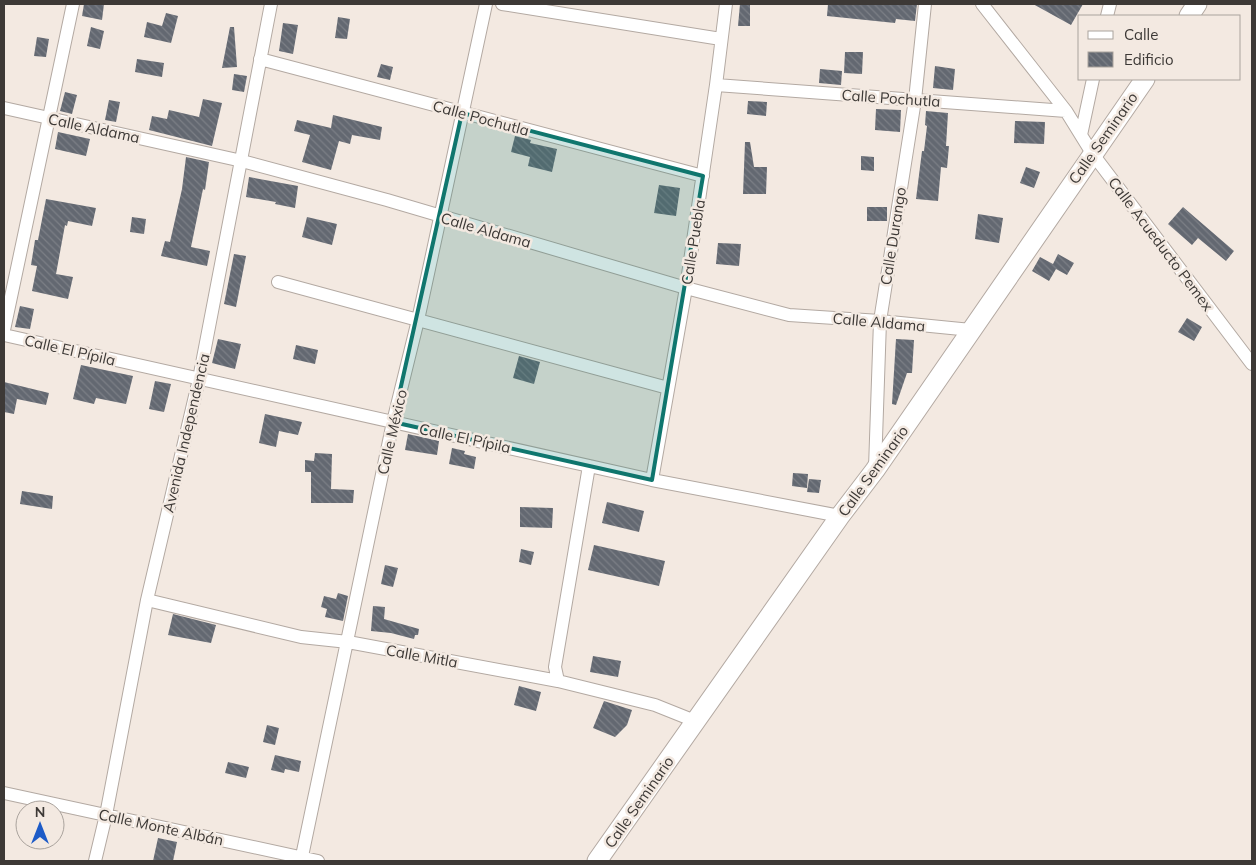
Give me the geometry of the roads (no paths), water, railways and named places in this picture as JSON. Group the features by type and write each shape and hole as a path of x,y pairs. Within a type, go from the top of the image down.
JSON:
{"street":[{"path":"4,330 72,4"},
{"name":"Avenida Independencia","path":"95,861 106,815 147,600 199,379 271,4"},
{"name":"Calle México","path":"301,860 393,422 418,320 486,4"},
{"path":"502,4 721,39"},
{"name":"Calle Puebla","path":"652,480 686,288 726,4"},
{"name":"Calle Durango","path":"875,470 880,321 914,100 926,4"},
{"name":"Calle Acueducto Pemex","path":"982,4 1066,111 1092,153 1252,364"},
{"path":"1190,15 1197,4"},
{"name":"Calle Pochutla","path":"260,58 703,176"},
{"path":"1081,135 1093,80"},
{"name":"Calle Seminario","path":"597,861 840,516 875,470 1092,153 1144,80"},
{"name":"Calle Pochutla","path":"716,85 1066,111"},
{"name":"Calle Aldama","path":"4,108 242,160 387,200 686,288 789,315 971,330"},
{"path":"278,282 668,388"},
{"name":"Calle El Pípila","path":"4,335 652,480 840,516"},
{"path":"558,681 555,667 589,466"},
{"name":"Calle Mitla","path":"147,600 300,637 348,642 558,681 655,705 695,722"},
{"name":"Calle Monte Albán","path":"4,793 301,860 318,861"}]}
